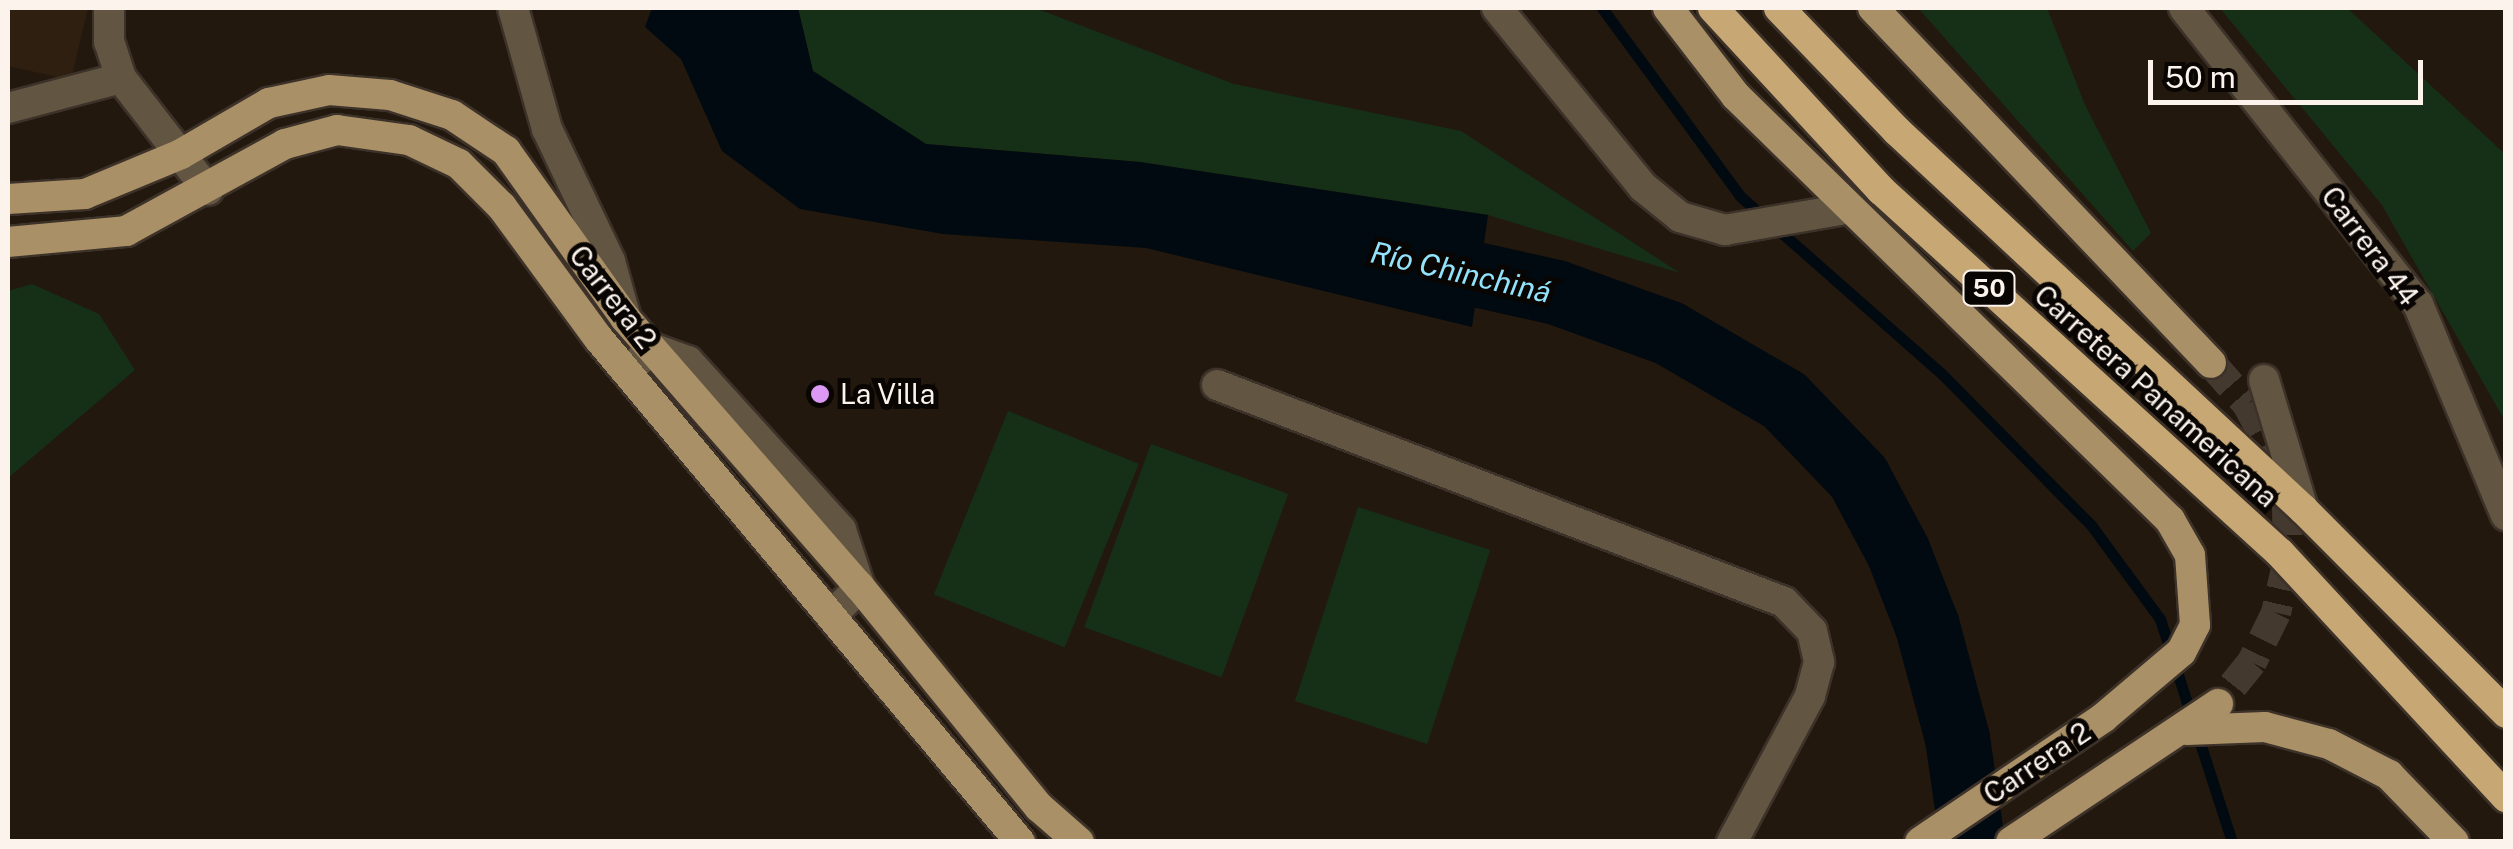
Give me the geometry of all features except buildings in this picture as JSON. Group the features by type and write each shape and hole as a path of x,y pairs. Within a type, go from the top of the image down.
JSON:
{"highway":[{"name":"Carretera Panamericana","path":"1714,8 1881,190 2280,553 2506,797"},
{"name":"Carretera Panamericana","path":"1779,8 1897,131 2303,509 2506,713"}],"main road":[{"name":"Carrera 2","path":"1668,8 1736,96 1845,209 2170,520 2190,555 2194,625 2181,652 2103,718 1920,842"},
{"path":"1873,8 2211,363"},
{"name":"Carrera 2","path":"8,199 85,194 181,154 269,103 329,90 390,95 452,116 506,151 625,318 860,586 1039,807 1079,842"},
{"name":"Carrera 2","path":"8,242 126,231 208,190 285,144 337,130 410,140 459,164 502,207 626,372 1020,842"},
{"name":"Carrera 2","path":"2011,842 2186,730 2218,704"},
{"path":"2186,730 2265,728 2329,744 2388,775 2454,842"}],"street":[{"path":"109,8 109,42 122,78 208,190"},
{"path":"513,8 546,130 610,260 625,318"},
{"path":"1496,8 1643,187 1680,217 1725,230 1845,209"},
{"name":"Carrera 44","path":"2184,8 2418,304 2506,515"},
{"path":"8,108 122,78"},
{"path":"626,372 652,348"},
{"path":"2264,380 2303,509"},
{"path":"1217,384 1784,602 1812,631 1818,662 1810,696 1732,842"},
{"path":"831,616 860,586"}],"shaded area":[{"path":"8,8 88,8 71,80 8,66"}],"green space":[{"path":"798,8 1035,8 1234,84 1461,131 1680,273 1488,215 1140,162 926,144 813,71"},
{"path":"1918,8 2047,8 2085,105 2151,233 2133,251"},
{"path":"2220,8 2347,8 2505,154 2505,421 2382,205"},
{"path":"32,284 99,314 135,370 8,478 8,291"},
{"path":"1008,411 1139,464 1065,647 934,595"},
{"path":"1151,444 1288,494 1222,677 1084,627"},
{"path":"1358,507 1490,550 1427,744 1295,701"}],"water":[{"path":"652,8 798,8 813,71 926,144 1140,162 1488,215 1472,327 1146,248 943,234 800,209 722,151 681,59 645,27"}],"waterway":[{"path":"1602,8 1740,196 1942,374 2091,525 2160,619 2232,842"},
{"name":"Río Chinchiná","path":"1394,256 1556,292 1669,333 1784,400 1858,477 1898,552 1927,626 1957,738 1972,842"}],"tunnel":[{"path":"2211,363 2247,404 2273,453 2287,505 2288,560 2276,613 2252,662 2218,704"}],"place":[{"name":"La Villa","path":"820,394"}]}
